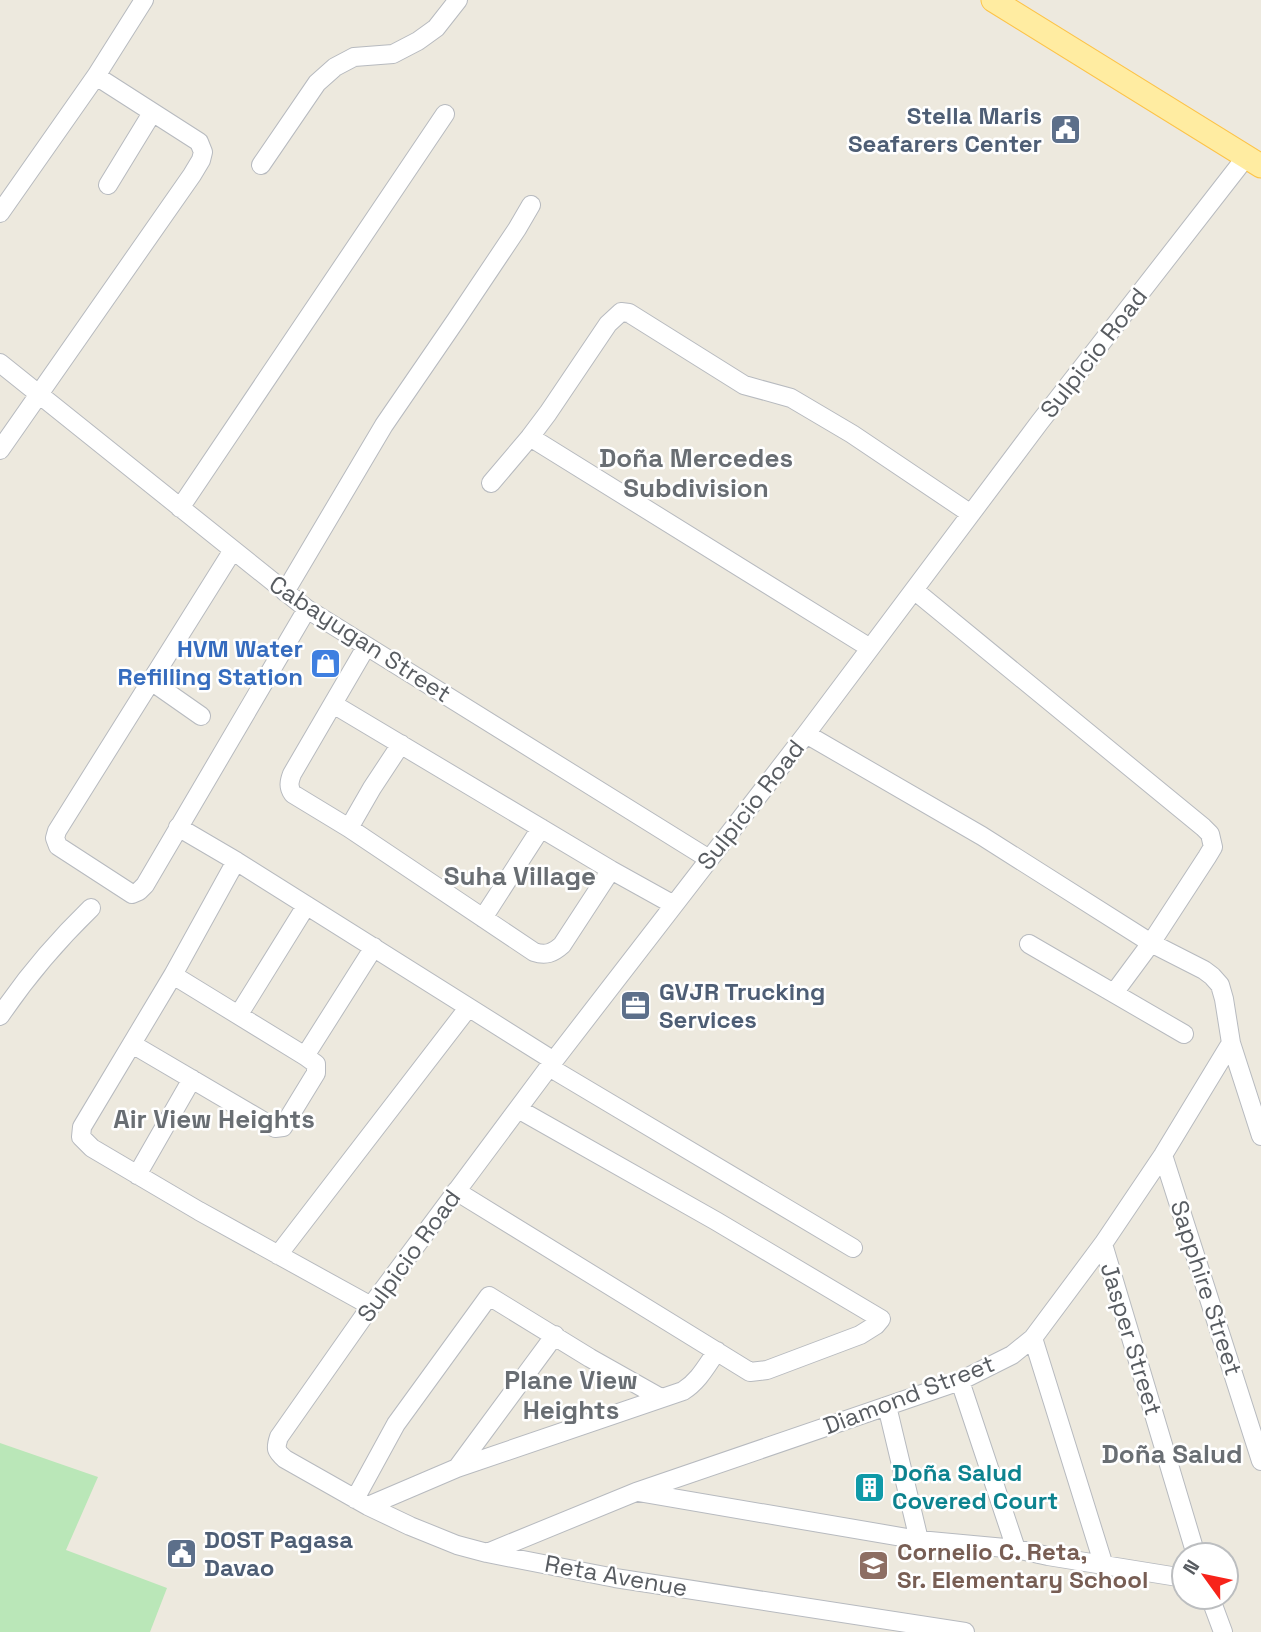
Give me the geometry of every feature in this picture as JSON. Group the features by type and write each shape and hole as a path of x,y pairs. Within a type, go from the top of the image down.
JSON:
{"main road":[{"path":"993,0 1254,162"}],"street":[{"path":"0,213 96,76 145,0"},
{"path":"261,165 317,83 335,66 354,58 393,54 418,41 436,28 458,0"},
{"path":"0,450 201,160 203,152 199,142 96,76"},
{"path":"108,184 152,113"},
{"path":"180,508 445,114"},
{"name":"Sulpicio Road","path":"285,1459 277,1451 279,1437 456,1191 806,734 1039,423 1254,162"},
{"path":"285,592 384,425 531,205"},
{"path":"491,482 530,437 608,324 621,312 629,313 744,385 792,398 852,434 971,514"},
{"name":"Cabayugan Street","path":"0,363 307,609 709,859"},
{"path":"530,437 870,648"},
{"path":"233,551 57,831 55,838 58,846 132,894 139,891 307,609"},
{"path":"914,590 1125,761 1210,834 1213,847 1114,993"},
{"path":"366,647 289,780 289,789 293,794 542,955 549,954 562,945 611,870"},
{"path":"151,681 201,716"},
{"path":"333,704 674,905"},
{"path":"806,734 982,836 1150,943 1212,976 1220,985 1231,1043 1261,1136"},
{"path":"349,828 401,744"},
{"path":"178,827 374,947 552,1064 853,1248"},
{"path":"483,918 541,828"},
{"path":"236,861 173,975 82,1127 81,1138 92,1148 137,1175 371,1306"},
{"path":"239,1014 306,906"},
{"path":"0,1016 41,960 91,908"},
{"path":"1029,944 1184,1034"},
{"path":"306,1056 374,947"},
{"path":"132,1044 279,1128 283,1127 316,1073 316,1064 306,1056 173,975"},
{"path":"278,1255 468,1008"},
{"name":"Diamond Street","path":"487,1553 636,1492 960,1381 1012,1355 1033,1338 1103,1244 1163,1155 1231,1043"},
{"path":"137,1175 192,1079"},
{"path":"456,1191 750,1371 758,1371 860,1335 881,1319 716,1221 518,1109"},
{"name":"Sapphire Street","path":"1163,1155 1261,1461"},
{"name":"Jasper Street","path":"1103,1244 1192,1541"},
{"path":"362,1503 396,1424 489,1296 661,1398"},
{"path":"457,1468 555,1335"},
{"path":"1033,1338 1104,1566"},
{"path":"362,1503 683,1391 699,1377 717,1351"},
{"path":"960,1381 1016,1549"},
{"path":"887,1406 919,1540"},
{"name":"Reta Avenue","path":"285,1459 362,1503 422,1531 487,1553 615,1578 965,1632"},
{"path":"636,1492 919,1540 1016,1549 1170,1576"},
{"path":"1215,1611 1223,1632"}],"green space":[{"path":"0,1443 98,1477 66,1550 167,1588 150,1632 0,1632"}],"place":[{"name":"Stella Maris Seafarers Center","path":"1065,130"},
{"name":"HVM Water Refilling Station","path":"326,663"},
{"name":"GVJR Trucking Services","path":"636,1006"},
{"name":"Doña Salud Covered Court","path":"869,1487"},
{"name":"DOST Pagasa Davao","path":"181,1554"},
{"name":"Cornelio C. Reta, Sr. Elementary School","path":"874,1566"}],"district":[{"name":"Doña Mercedes Subdivision","path":"696,473"},
{"name":"Suha Village","path":"520,876"},
{"name":"Air View Heights","path":"214,1119"},
{"name":"Plane View Heights","path":"571,1395"},
{"name":"Doña Salud","path":"1172,1454"}]}
